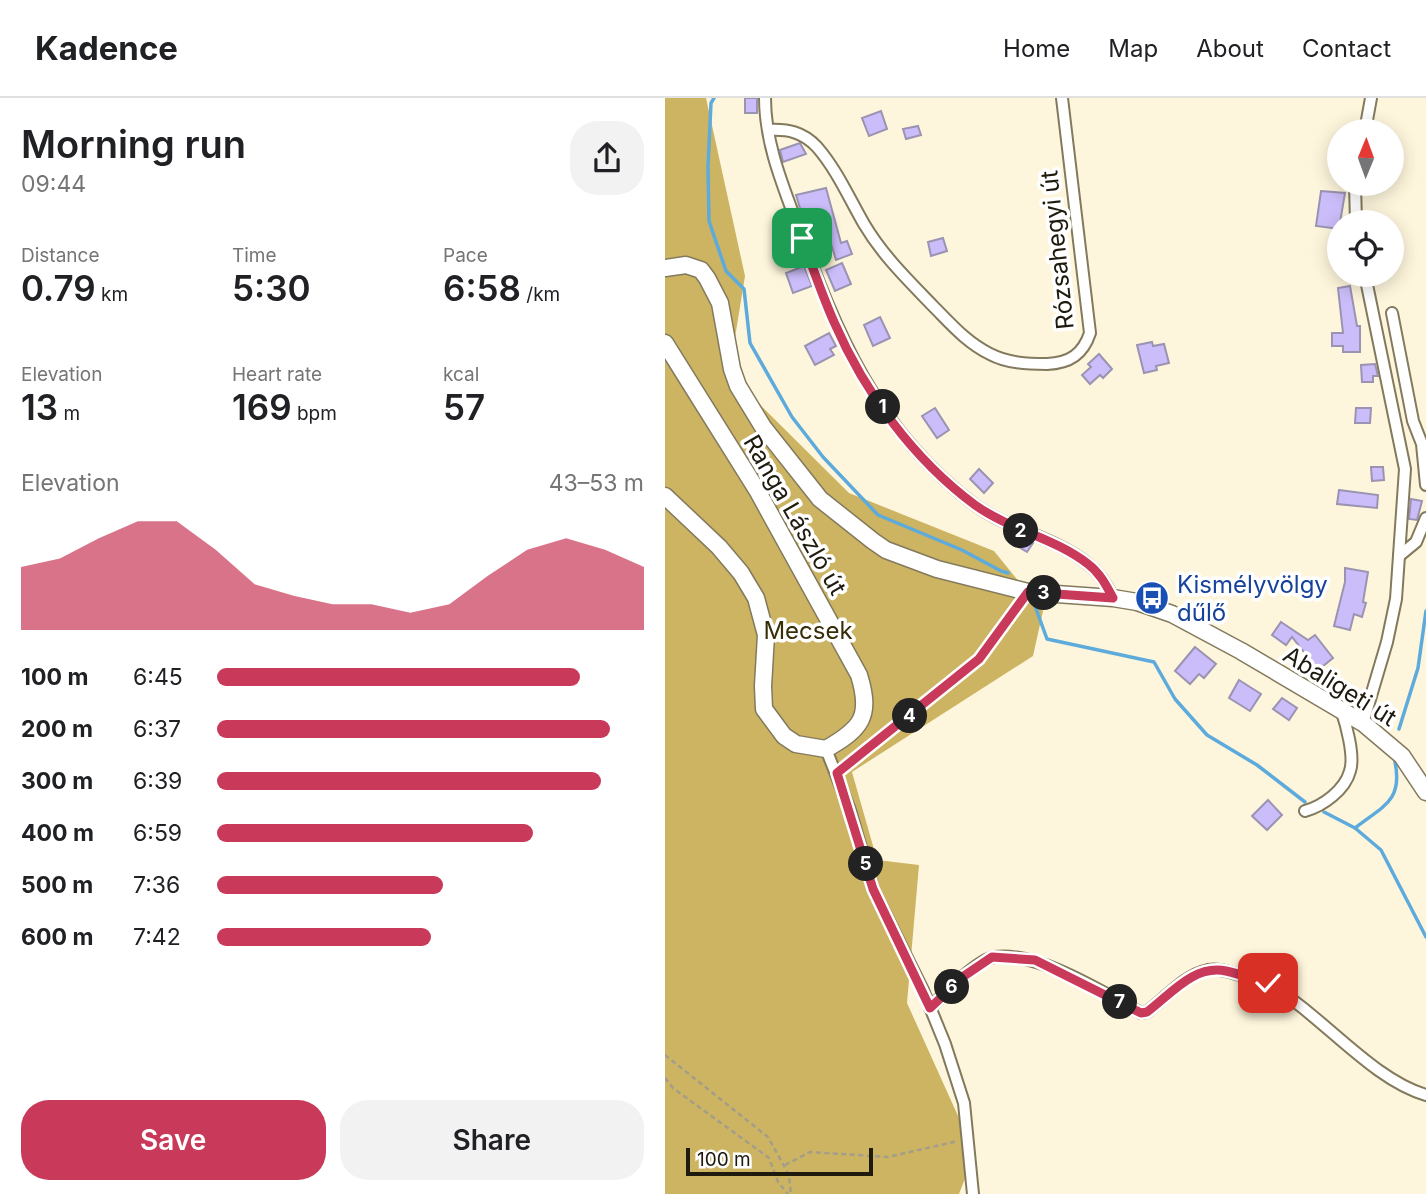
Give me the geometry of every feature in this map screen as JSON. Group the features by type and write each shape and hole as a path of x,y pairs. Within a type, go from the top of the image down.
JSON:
{"main road":[{"name":"Abaligeti út","path":"665,268 686,265 701,270 720,303 732,369 763,427 820,499 886,550 937,569 1028,592 1113,598 1137,602 1172,614 1363,723 1402,756 1426,792"},
{"name":"Ranga László út","path":"665,343 757,490 859,675 864,690 865,707 857,729 826,748"},
{"path":"665,496 713,541 741,573 756,598 766,635 764,709 784,736 796,744 826,748"}],"street":[{"path":"765,98 773,159 834,323 863,377 893,424 916,454 978,507 1088,563 1103,579 1113,598"},
{"name":"Rózsahegyi út","path":"769,130 784,129 801,134 816,147 844,185 865,225 900,274 962,336 991,355 1023,365 1053,363 1075,357 1084,349 1090,333 1062,98"},
{"path":"1367,119 1371,98"},
{"path":"1363,723 1387,642 1396,599 1405,469 1367,287"},
{"path":"1392,313 1413,421 1422,444 1426,485"},
{"path":"1399,556 1416,542 1426,519"},
{"path":"1305,811 1319,808 1340,788 1351,770 1346,723 1341,709"},
{"path":"826,748 837,773 873,889 945,1044 964,1103 974,1194"},
{"path":"930,1008 964,976 992,957 1035,960 1141,1013 1147,1012 1183,982 1207,970 1224,970 1268,983 1322,1022 1383,1074 1408,1090 1426,1096"}],"path":[{"path":"837,773 979,659 1028,592"},
{"path":"665,1055 768,1137 789,1174 789,1194"},
{"path":"665,1078 684,1096 769,1158 778,1182 789,1194"},
{"path":"784,1165 810,1152 888,1157 968,1138"}],"green space":[{"name":"Mecsek","path":"665,98 706,98 745,276 729,374 849,493 994,551 1043,611 1033,656 852,772 877,860 919,865 907,1003 968,1138 973,1158 959,1194 665,1194"}],"building":[{"path":"745,98 757,98 757,113 745,113"},
{"path":"881,111 887,129 869,136 862,118"},
{"path":"918,126 921,135 906,139 903,129"},
{"path":"800,143 806,154 783,162 780,150"},
{"path":"826,188 841,243 847,241 852,254 836,260 822,214 803,218 796,195"},
{"path":"1321,191 1327,192 1327,196 1344,196 1342,210 1327,210 1327,227 1316,226"},
{"path":"943,238 947,251 931,256 928,242"},
{"path":"842,263 851,284 835,291 826,270"},
{"path":"804,266 812,286 793,293 786,273"},
{"path":"1350,287 1357,326 1360,326 1360,352 1343,352 1343,346 1332,346 1332,333 1343,333 1338,288"},
{"path":"880,317 890,338 873,346 864,325"},
{"path":"829,333 836,346 830,349 834,355 815,365 805,346"},
{"path":"1152,342 1153,346 1164,344 1169,363 1144,373 1137,345"},
{"path":"1099,354 1112,369 1103,378 1100,375 1090,384 1082,375 1091,367 1088,364"},
{"path":"1375,364 1378,376 1373,376 1373,382 1362,382 1361,365"},
{"path":"935,408 949,430 937,438 922,416"},
{"path":"1356,408 1371,408 1370,423 1355,423"},
{"path":"1371,467 1383,467 1384,480 1372,481"},
{"path":"979,469 993,483 984,493 970,479"},
{"path":"1339,490 1378,495 1377,508 1337,504"},
{"path":"1411,499 1422,501 1417,520 1409,519"},
{"path":"1018,537 1033,543 1027,552 1014,544"},
{"path":"1345,568 1368,572 1363,602 1366,603 1362,617 1354,614 1350,630 1334,626 1345,582"},
{"path":"1281,622 1308,640 1315,635 1333,658 1318,670 1292,637 1286,645 1272,635"},
{"path":"1195,647 1216,664 1204,678 1199,674 1190,684 1175,671"},
{"path":"1239,680 1261,694 1250,711 1229,698"},
{"path":"1282,698 1297,708 1289,720 1273,709"},
{"path":"1268,800 1282,815 1267,830 1252,816"}],"waterway":[{"path":"714,98 711,103 708,167 709,221 726,271 744,289 750,343 792,417 823,457 878,515 962,550 1008,573"},
{"path":"1035,606 1047,639 1154,662 1175,699 1207,735 1257,765 1305,802"},
{"path":"1399,729 1418,668 1426,611"},
{"path":"1355,828 1389,801 1396,786 1395,762"},
{"path":"1324,812 1355,828 1381,850 1426,937"}],"place":[{"name":"Kismélyvölgy dűlő","path":"1152,598"}],"route":[{"path":"802,238 834,323 863,377 916,454 978,507 1088,563 1103,579 1113,598 1028,592 979,659 837,773 873,889 930,1008 964,976 992,957 1035,960 1141,1013 1147,1012 1183,982 1207,970 1224,970 1268,983"}]}
